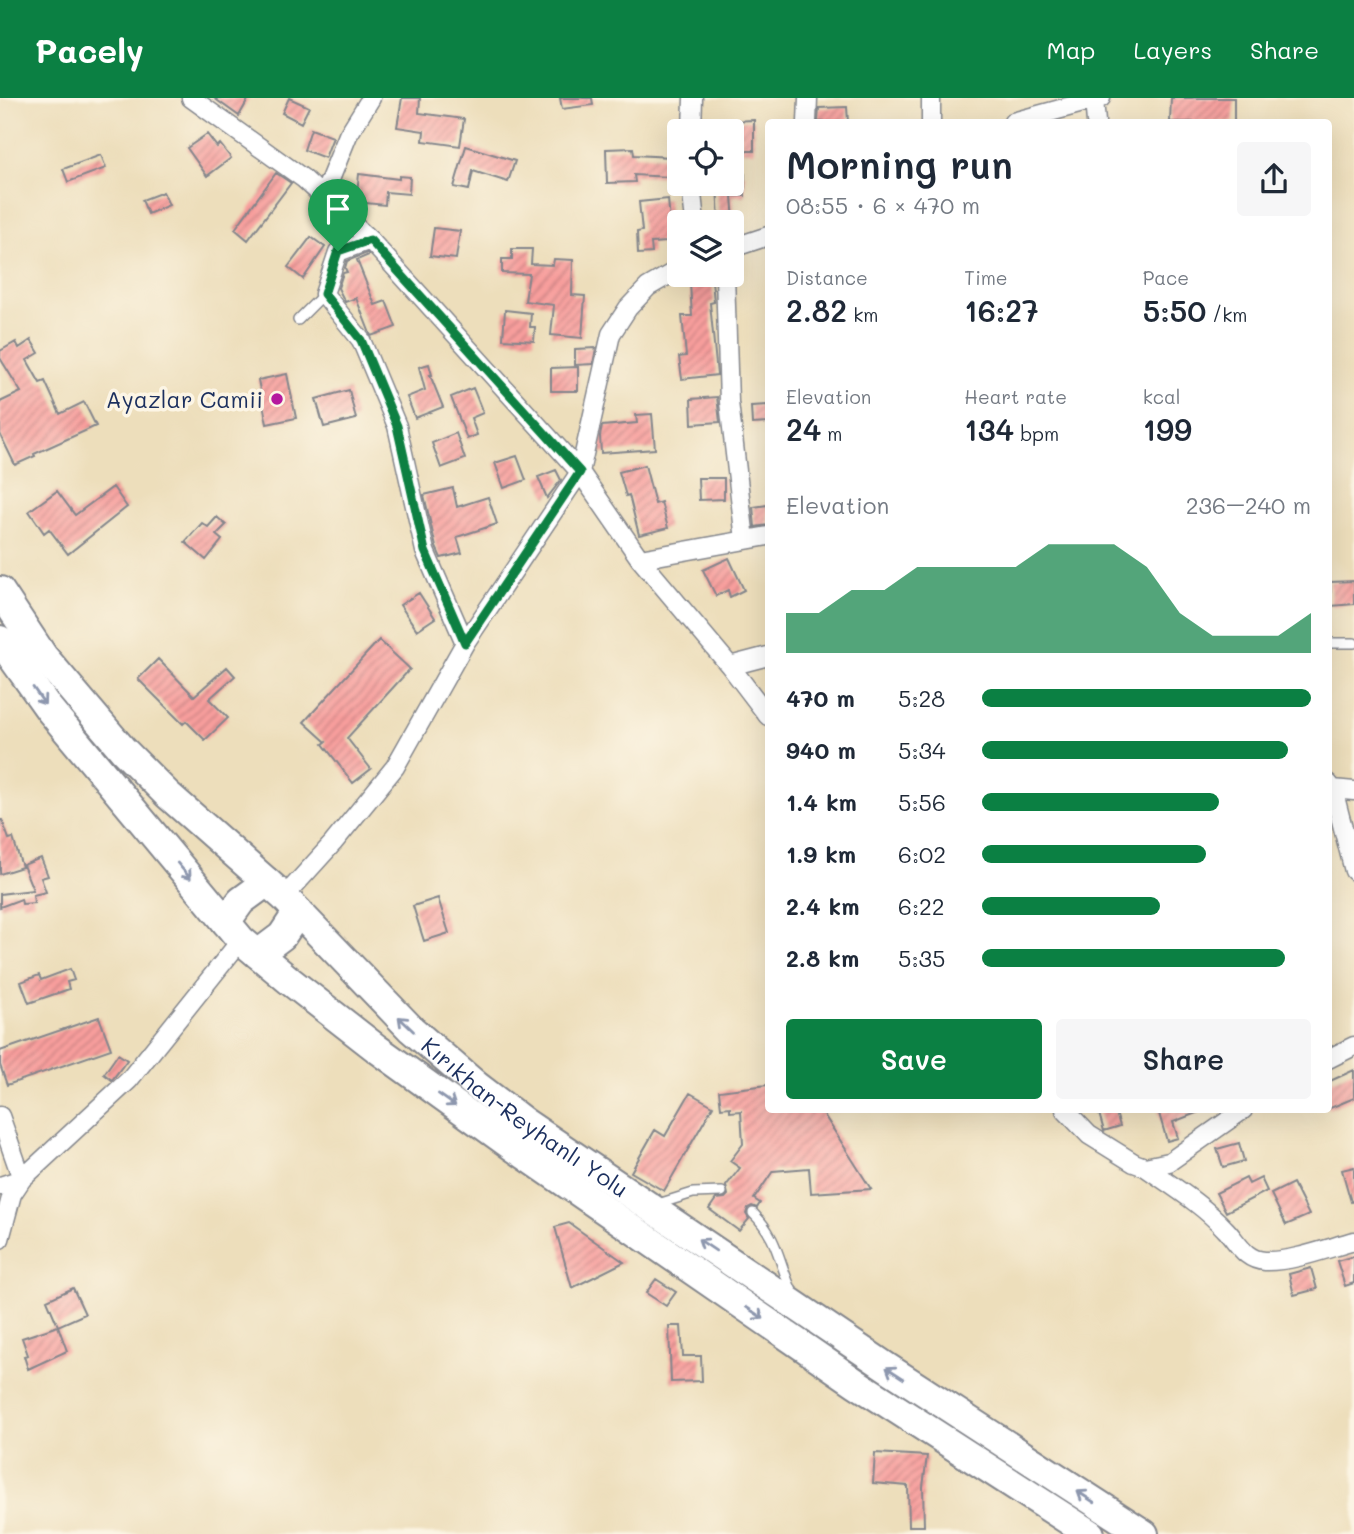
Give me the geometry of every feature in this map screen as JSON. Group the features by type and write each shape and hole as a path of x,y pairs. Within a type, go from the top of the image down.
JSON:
{"highway":[{"name":"Kırıkhan-Reyhanlı Yolu","path":"0,592 43,656 123,750 167,794 283,897 382,1001 439,1055 524,1122 807,1313 1144,1534"},
{"name":"Kırıkhan-Reyhanlı Yolu","path":"0,640 49,709 242,939 376,1048 512,1146 845,1375 1090,1534"},
{"path":"283,897 282,936 242,939 242,901 283,897"}],"street":[{"path":"191,98 304,179 370,240 580,472 640,559 765,712"},
{"path":"323,197 348,135 371,98"},
{"path":"692,98 692,119"},
{"path":"807,119 808,98"},
{"path":"931,98 931,119"},
{"path":"1032,117 1033,98"},
{"path":"1024,119 1097,99 1096,119"},
{"path":"744,244 765,237"},
{"path":"370,240 338,251 324,294 361,340 397,426 425,551 465,643"},
{"path":"283,897 333,843 395,767 465,643 580,472 611,334 628,308 648,287 667,276"},
{"path":"725,287 729,402 745,540"},
{"path":"640,559 765,537"},
{"path":"730,666 765,657"},
{"path":"1332,786 1354,791"},
{"path":"1332,790 1354,871"},
{"path":"0,1238 12,1194 22,1179 129,1080 242,939"},
{"path":"1332,1057 1354,1046"},
{"path":"1068,1113 1089,1135 1133,1163 1145,1167 1194,1201 1226,1229 1242,1251 1251,1258 1264,1261 1281,1260 1354,1241"},
{"path":"1145,1167 1169,1162 1239,1113"},
{"path":"0,1116 22,1179"},
{"path":"0,1186 22,1179"}],"lane":[{"path":"298,320 324,294"},
{"path":"1332,643 1354,643"},
{"path":"651,1207 693,1193 722,1192"},
{"path":"753,1213 777,1247 792,1292 807,1313"}],"building":[{"path":"214,98 249,98 239,116"},
{"path":"289,98 309,107 301,123 282,113"},
{"path":"402,98 420,98 419,113 464,119 460,146 423,141 424,131 397,127"},
{"path":"560,98 592,98 593,105 562,109"},
{"path":"1171,98 1234,98 1234,119 1170,119"},
{"path":"847,107 848,119 818,119 819,108"},
{"path":"744,120 754,120 754,151 744,151"},
{"path":"311,129 333,137 325,158 304,150"},
{"path":"207,134 217,147 220,144 231,158 207,176 187,148"},
{"path":"466,146 515,161 508,182 473,171 469,190 454,187"},
{"path":"633,148 634,155 667,157 667,177 634,175 635,182 607,183 606,149"},
{"path":"101,155 106,168 68,182 63,169"},
{"path":"276,173 291,183 248,240 235,229"},
{"path":"359,174 399,179 399,176 410,177 409,194 386,192 385,205 356,202"},
{"path":"163,192 169,205 148,214 142,200"},
{"path":"718,196 732,196 733,210 718,210"},
{"path":"668,199 667,242 651,243 652,253 638,254 637,232 642,231 639,202"},
{"path":"434,228 460,231 456,259 430,256"},
{"path":"311,237 325,247 303,279 288,267"},
{"path":"512,249 532,249 531,264 553,265 554,259 573,260 572,295 585,296 582,338 551,335 554,305 525,301 529,274 502,273 502,259 512,259"},
{"path":"367,253 369,255 357,260 375,305 386,301 396,327 371,336 356,298 345,302 338,288 343,273 347,272 347,261"},
{"path":"690,287 713,287 714,302 710,303 717,375 682,379 679,357 686,356 682,316 692,316"},
{"path":"505,310 531,313 530,327 535,327 534,341 503,339"},
{"path":"31,340 39,353 27,360 40,383 45,381 60,414 84,402 96,426 15,465 0,434 0,402 21,392 0,358 0,351 16,342 19,348"},
{"path":"596,348 593,364 575,365 575,349"},
{"path":"429,364 430,375 443,407 415,418 407,397 425,390 419,367"},
{"path":"578,367 578,391 551,391 551,368"},
{"name":"Ayazlar Camii","path":"287,374 296,418 267,424 258,380"},
{"path":"473,388 483,413 471,418 477,435 467,439 451,397"},
{"path":"349,390 356,419 324,427 316,399"},
{"path":"717,397 720,422 692,424 691,399"},
{"path":"765,405 765,423 752,424 751,406"},
{"path":"652,414 655,449 601,453 602,426 637,423 636,415"},
{"path":"456,433 465,459 441,468 432,443"},
{"path":"517,456 526,480 504,488 495,463"},
{"path":"645,465 655,504 661,502 668,528 639,535 629,495 626,496 619,472"},
{"path":"556,470 561,480 547,498 538,477"},
{"path":"698,478 724,478 724,499 699,500"},
{"path":"113,487 127,507 68,554 49,529 44,533 29,511 57,491 75,515"},
{"path":"453,488 457,507 488,497 497,524 457,537 462,553 441,558 424,495"},
{"path":"765,505 765,525 755,527 753,507"},
{"path":"217,517 226,525 216,535 222,540 206,560 185,542 202,523 208,527"},
{"path":"729,558 744,590 730,597 728,590 716,596 703,570"},
{"path":"1354,581 1354,604 1332,606 1332,582"},
{"path":"419,593 435,618 417,630 400,605"},
{"path":"379,640 410,669 347,738 371,769 353,783 323,744 326,742 304,722"},
{"path":"158,659 194,696 227,667 235,676 209,699 228,718 205,740 186,721 183,724 138,679"},
{"path":"0,820 9,839 13,838 22,867 0,874"},
{"path":"41,858 48,876 41,878 46,892 33,895 34,903 22,904 21,899 0,907 0,894 33,890 23,865"},
{"path":"438,898 449,933 424,941 413,906"},
{"path":"70,969 74,980 67,982 69,989 29,1003 21,982 39,975 41,980"},
{"path":"99,1017 111,1049 7,1085 0,1065 0,1051"},
{"path":"118,1054 127,1060 112,1080 104,1074"},
{"path":"1354,1070 1354,1098 1332,1107 1332,1080"},
{"path":"765,1085 765,1113 823,1113 871,1189 811,1193 809,1168 773,1171 754,1199 760,1203 757,1208 748,1208 746,1214 749,1219 739,1231 709,1209 716,1199 728,1195 726,1186 740,1168 730,1161 743,1144 741,1111 730,1112 730,1107 721,1108 719,1091"},
{"path":"690,1093 713,1106 664,1191 631,1172 655,1130 665,1136"},
{"path":"1099,1113 1116,1113 1120,1126 1104,1131"},
{"path":"1159,1113 1196,1113 1173,1122 1178,1138 1167,1141"},
{"path":"1239,1143 1244,1161 1223,1167 1217,1149"},
{"path":"1354,1167 1354,1201 1351,1202 1342,1170"},
{"path":"1246,1178 1249,1184 1261,1178 1267,1191 1226,1212 1216,1193"},
{"path":"1293,1183 1309,1215 1286,1225 1271,1194"},
{"path":"569,1223 624,1262 572,1288 555,1227"},
{"path":"1354,1256 1354,1283 1345,1286 1337,1261"},
{"path":"1311,1268 1317,1289 1294,1295 1289,1274"},
{"path":"656,1279 676,1292 666,1306 646,1293"},
{"path":"73,1288 85,1314 58,1326 47,1300"},
{"path":"58,1326 67,1351 28,1369 24,1356 28,1355 22,1338"},
{"path":"669,1326 681,1326 683,1356 701,1356 702,1381 671,1382"},
{"path":"875,1453 927,1456 923,1487 924,1526 909,1526 908,1486 873,1483"}],"place":[{"name":"Ayazlar Camii","path":"277,399"}],"route":[{"path":"370,240 580,472 465,643 425,551 397,426 361,340 324,294 338,251 370,240"}]}
